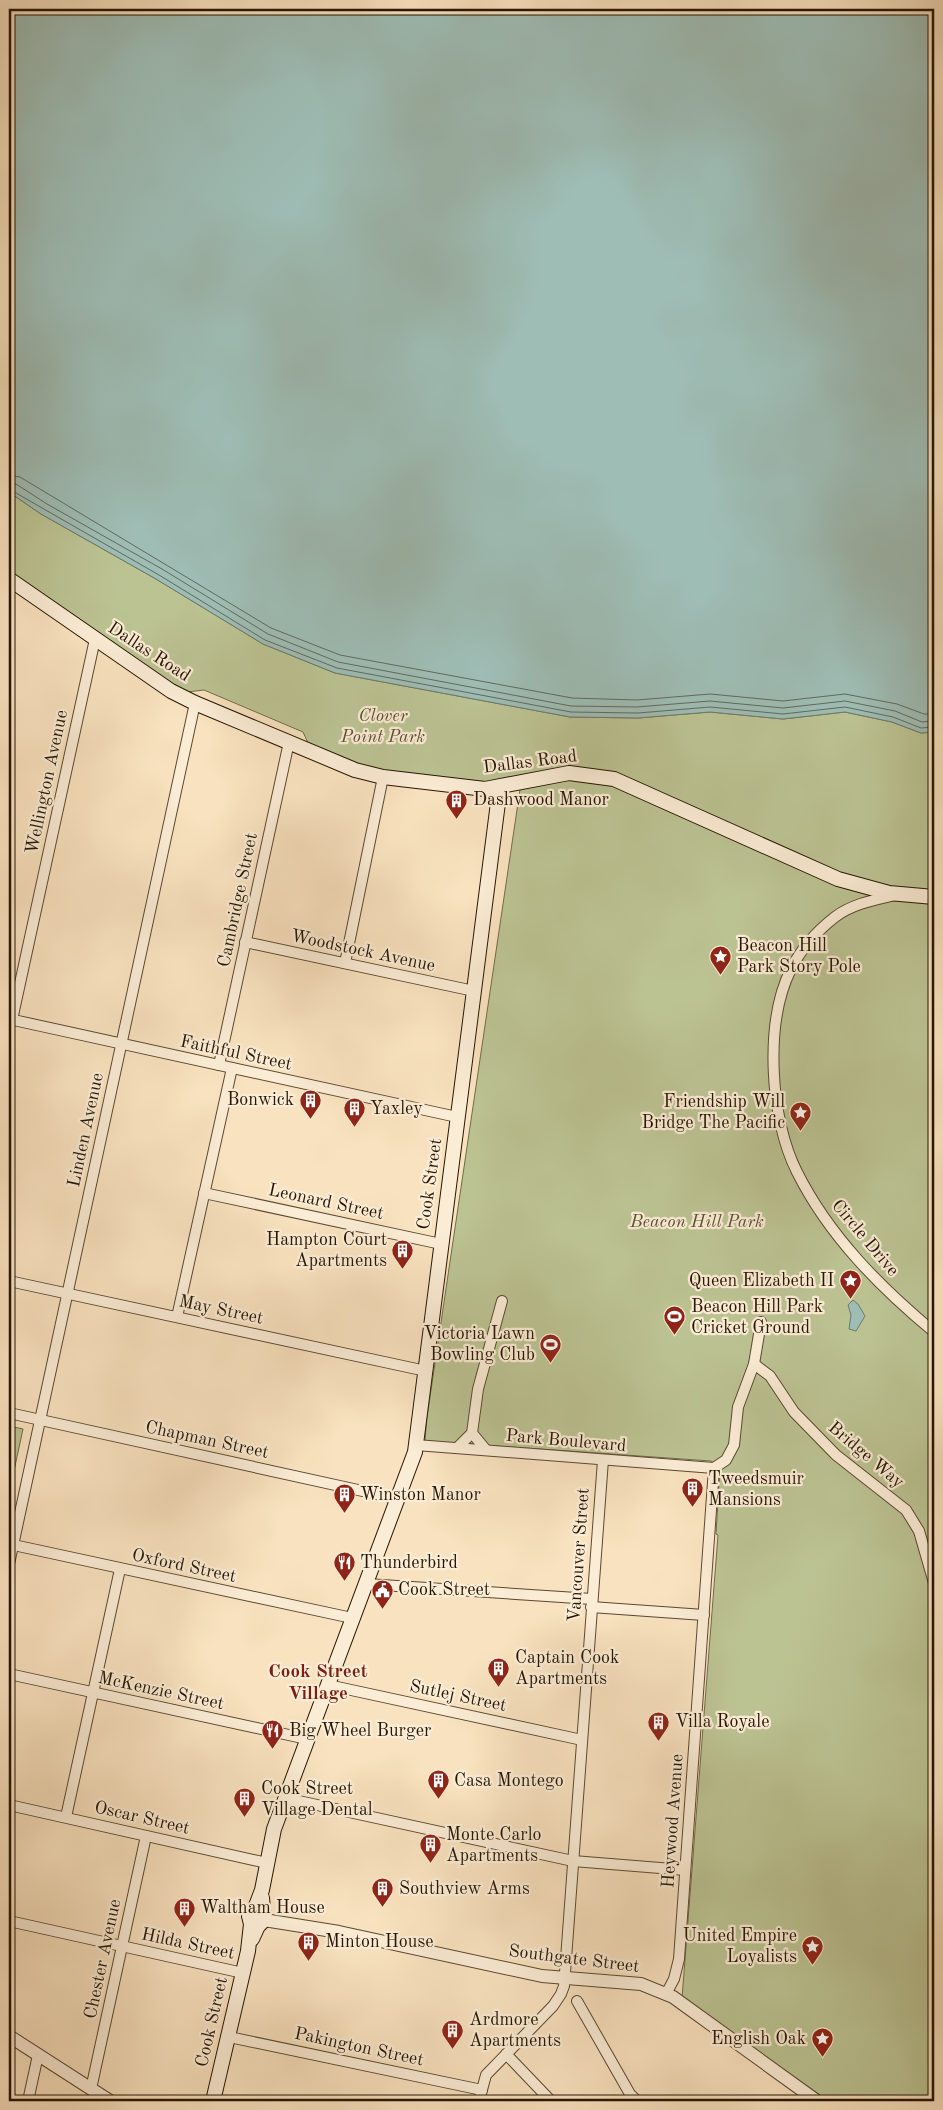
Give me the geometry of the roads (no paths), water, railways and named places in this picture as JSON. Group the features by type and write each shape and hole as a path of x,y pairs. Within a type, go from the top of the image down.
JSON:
{"main road":[{"name":"Dallas Road","path":"9,579 171,691 195,703 355,770 383,777 485,789 549,775 569,773 589,774 614,779 838,879 869,889 934,897"},
{"name":"Cook Street","path":"213,2101 248,1952 258,1919 274,1829 352,1618 399,1499 416,1445 500,787"}],"street":[{"name":"Wellington Avenue","path":"10,1019 96,639"},
{"name":"Linden Avenue","path":"9,1564 11,1545 68,1294 195,703"},
{"name":"Cambridge Street","path":"219,1065 289,742"},
{"path":"345,963 383,777"},
{"name":"Circle Drive","path":"898,894 860,904 835,917 806,945 788,978 777,1016 775,1061 779,1109 788,1152 807,1191 838,1235 868,1271 934,1332"},
{"name":"Woodstock Avenue","path":"245,942 474,991"},
{"name":"Faithful Street","path":"10,1019 121,1045 458,1116"},
{"path":"177,1317 232,1068"},
{"name":"Leonard Street","path":"204,1193 441,1244"},
{"name":"May Street","path":"9,1281 426,1372"},
{"path":"457,1448 472,1433 478,1389 502,1301"},
{"path":"714,1468 726,1460 734,1445 738,1407 754,1364 761,1322"},
{"name":"Bridge Way","path":"754,1364 770,1376 794,1412 836,1455 906,1510 919,1531 934,1583"},
{"name":"Chapman Street","path":"9,1413 399,1499"},
{"path":"472,1433 486,1450"},
{"name":"Park Boulevard","path":"416,1445 714,1468"},
{"name":"Vancouver Street","path":"479,2101 486,2075 558,2000 565,1978 603,1460"},
{"name":"Heywood Avenue","path":"666,1994 678,1966 714,1468"},
{"name":"Oxford Street","path":"11,1545 352,1618"},
{"path":"66,1817 120,1569"},
{"path":"367,1584 592,1603 704,1615"},
{"name":"McKenzie Street","path":"9,1674 93,1694 307,1739"},
{"name":"Sutlej Street","path":"328,1685 582,1740"},
{"path":"285,1798 573,1861 685,1870"},
{"name":"Oscar Street","path":"9,1805 267,1863"},
{"name":"Chester Avenue","path":"91,2089 146,1836"},
{"name":"Southgate Street","path":"258,1919 338,1932 542,1976 641,1984 666,1994 817,2101"},
{"name":"Hilda Street","path":"9,1921 243,1973"},
{"path":"577,2001 630,2094 637,2101"},
{"path":"9,2036 110,2101"},
{"name":"Pakington Street","path":"229,2037 482,2090"},
{"path":"506,2054 551,2101"},
{"path":"28,2101 38,2055"}],"water":[{"path":"9,9 934,9 934,732 921,733 892,722 845,712 783,719 710,712 638,718 570,717 335,673 263,644 156,579 41,514 9,492"},
{"path":"853,1300 858,1304 865,1316 856,1331 849,1329 851,1315 848,1305"}],"place":[{"name":"Dashwood Manor","path":"457,819"},
{"name":"Beacon Hill Park Story Pole","path":"721,975"},
{"name":"Bonwick","path":"310,1119"},
{"name":"Yaxley","path":"354,1128"},
{"name":"Friendship Will Bridge The Pacific","path":"801,1131"},
{"name":"Hampton Court Apartments","path":"403,1269"},
{"name":"Queen Elizabeth II","path":"850,1300"},
{"name":"Beacon Hill Park Cricket Ground","path":"675,1336"},
{"name":"Victoria Lawn Bowling Club","path":"551,1363"},
{"name":"Tweedsmuir Mansions","path":"692,1508"},
{"name":"Winston Manor","path":"344,1514"},
{"name":"Thunderbird","path":"344,1582"},
{"name":"Cook Street","path":"382,1609"},
{"name":"Captain Cook Apartments","path":"499,1687"},
{"name":"Villa Royale","path":"659,1741"},
{"name":"Big Wheel Burger","path":"273,1750"},
{"name":"Casa Montego","path":"438,1800"},
{"name":"Cook Street Village Dental","path":"245,1818"},
{"name":"Monte Carlo Apartments","path":"430,1864"},
{"name":"Southview Arms","path":"383,1908"},
{"name":"Waltham House","path":"184,1927"},
{"name":"Minton House","path":"309,1961"},
{"name":"United Empire Loyalists","path":"813,1965"},
{"name":"Ardmore Apartments","path":"453,2049"},
{"name":"English Oak","path":"822,2058"}],"district":[{"name":"Cook Street Village","path":"318,1683"}],"park label":[{"name":"Clover Point Park","path":"383,726"},
{"name":"Beacon Hill Park","path":"697,1222"}]}
